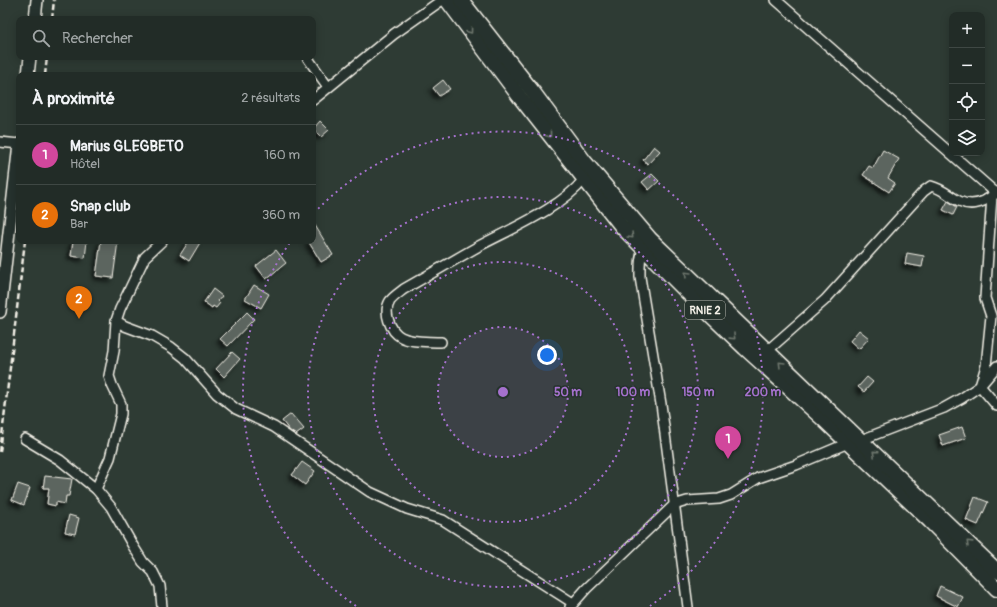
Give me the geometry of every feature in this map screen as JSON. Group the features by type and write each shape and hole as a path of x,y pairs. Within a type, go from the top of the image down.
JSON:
{"highway":[{"name":"RNIE 2","path":"447,0 519,96 623,228 647,244 767,351 997,589"},
{"name":"RNIE 2","path":"461,0 533,92 647,244 745,348 854,442 997,571"}],"street":[{"path":"35,16 37,0"},
{"path":"316,97 394,34 442,0"},
{"path":"776,0 996,194"},
{"path":"28,72 30,60"},
{"path":"309,60 328,87"},
{"path":"0,142 16,144"},
{"path":"0,312 16,171"},
{"path":"441,342 415,340 399,336 391,326 387,315 387,309 390,302 396,295 475,248 547,210 577,188 584,179"},
{"path":"767,351 825,300 924,191 931,186 939,188 961,202 975,204 983,202 996,194"},
{"path":"980,386 986,366 991,316 985,298 996,194"},
{"path":"96,489 110,458 121,414 121,404 109,376 114,351 116,321 120,309 145,257 159,244"},
{"path":"647,244 641,256 640,277 661,404 688,607"},
{"path":"116,321 152,336 171,347 184,358 217,394 236,409 274,427 370,492 408,509 443,520 572,605 586,588 674,505 687,501 719,499 725,497 758,478 796,465 944,408 980,386 997,366"},
{"path":"980,386 997,406"},
{"path":"25,439 60,460 96,489 111,506 143,562 153,572 160,586 162,607"}],"building":[{"path":"443,80 450,89 439,96 433,88"},
{"path":"320,121 329,130 321,137 316,132 316,126"},
{"path":"654,146 660,151 648,164 643,160"},
{"path":"883,150 899,159 888,178 895,183 889,192 863,175 869,166 873,168"},
{"path":"652,174 659,181 649,190 642,182"},
{"path":"948,201 957,207 953,215 943,210"},
{"path":"316,227 333,255 321,262 310,244 316,244"},
{"path":"73,244 87,244 85,258 71,256"},
{"path":"101,244 118,244 113,278 96,276"},
{"path":"187,244 199,244 189,261 180,255"},
{"path":"276,250 286,263 266,279 256,266"},
{"path":"907,253 924,256 922,267 905,264"},
{"path":"254,285 269,294 261,308 245,299"},
{"path":"213,289 222,296 218,301 220,303 216,308 213,306 212,308 204,302"},
{"path":"247,312 254,319 228,346 220,339"},
{"path":"859,330 869,338 859,349 850,341"},
{"path":"232,352 240,359 224,377 216,369"},
{"path":"867,377 873,382 864,392 858,387"},
{"path":"291,414 304,429 296,435 290,431 282,421"},
{"path":"962,427 966,438 943,446 939,435"},
{"path":"302,462 315,471 305,485 292,475"},
{"path":"45,476 72,479 69,496 66,496 65,504 56,502 56,506 47,504 49,488 43,488"},
{"path":"18,484 30,488 24,505 12,500"},
{"path":"975,497 988,502 978,525 966,520"},
{"path":"69,515 79,518 75,534 65,532"},
{"path":"940,586 963,597 958,607 936,596"}],"railway":[{"path":"52,16 54,0"},
{"path":"45,72 47,60"},
{"path":"0,452 25,244"}],"place":[{"name":"Snap club","path":"79,319"},
{"name":"Marius GLEGBETO","path":"728,459"}]}
